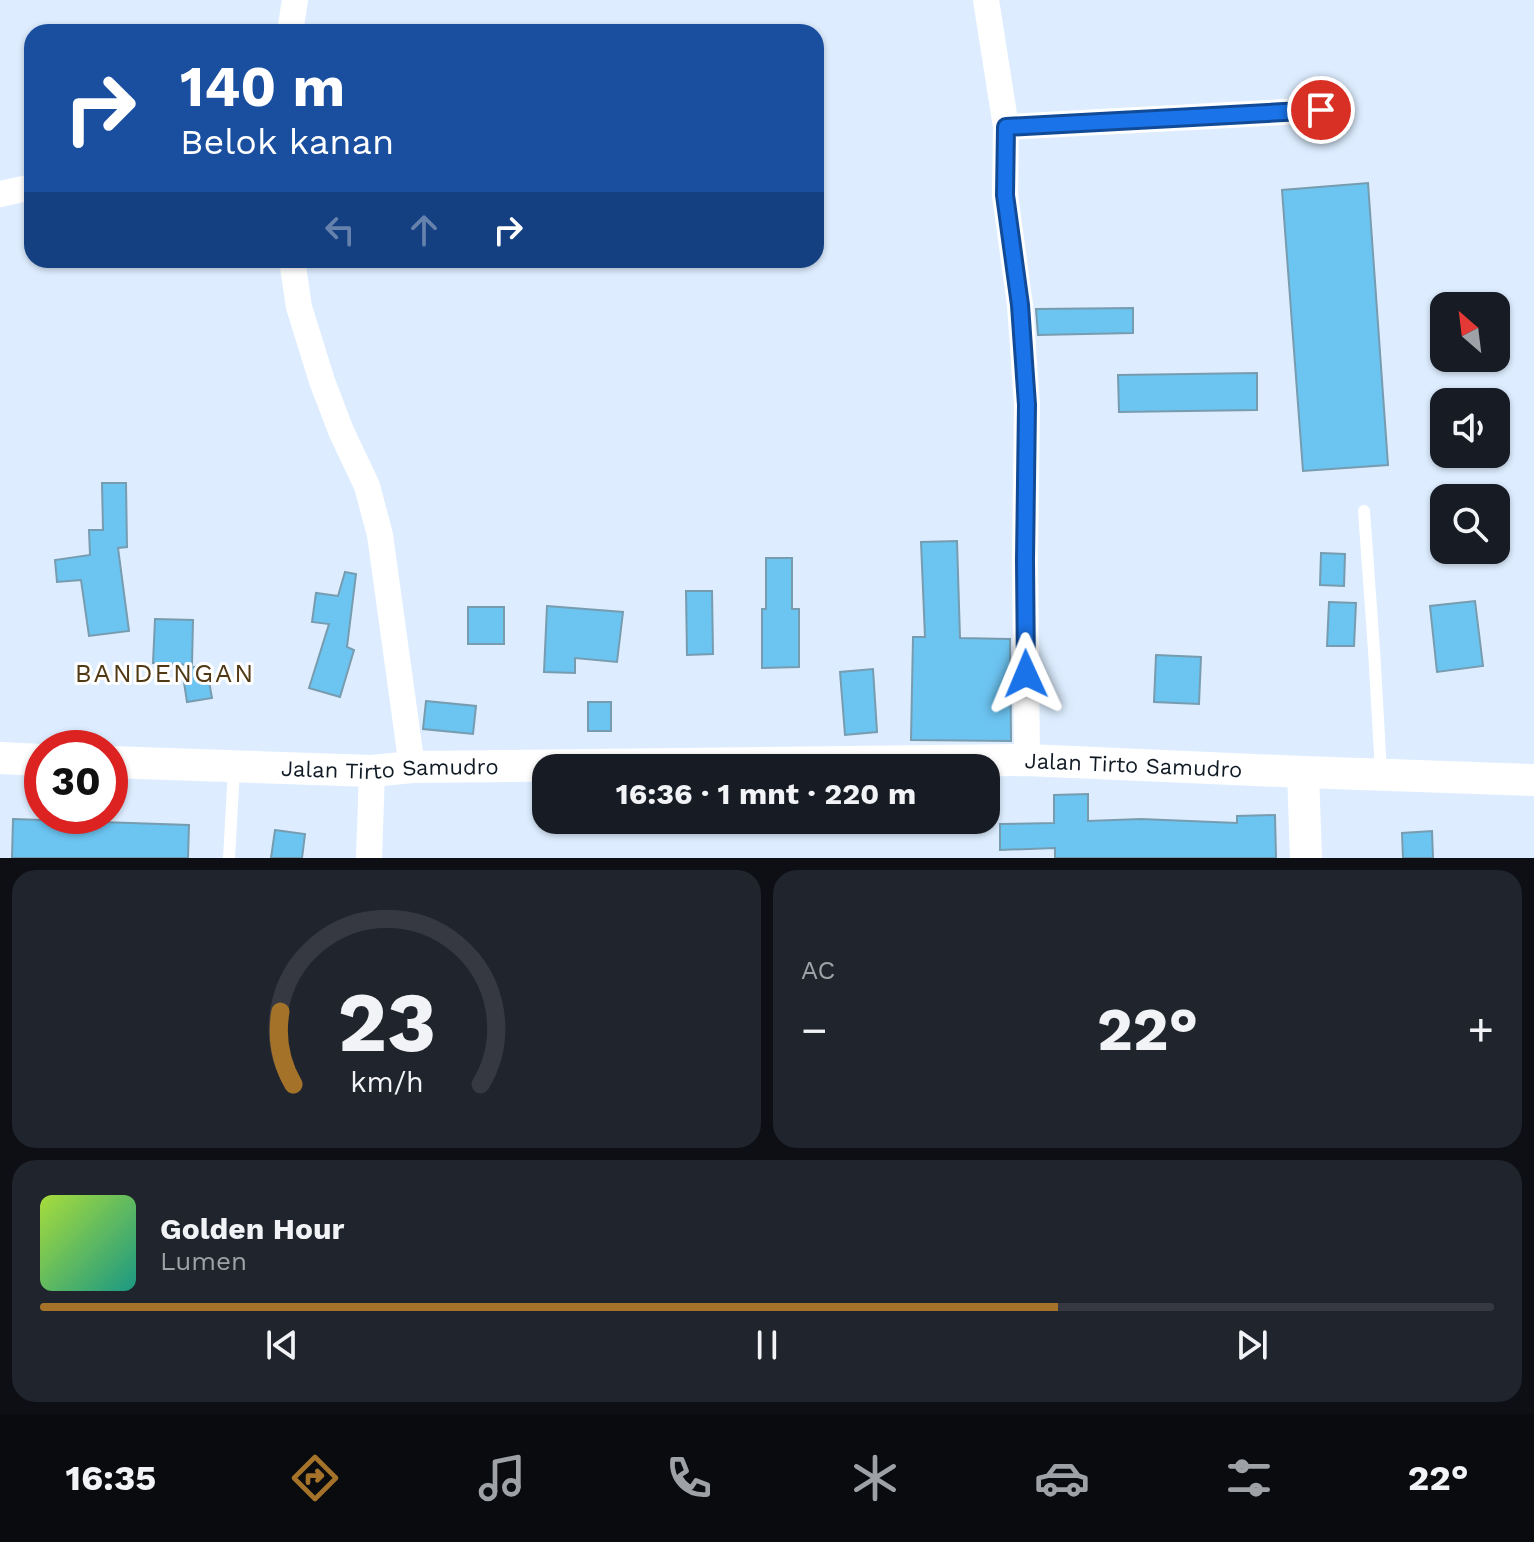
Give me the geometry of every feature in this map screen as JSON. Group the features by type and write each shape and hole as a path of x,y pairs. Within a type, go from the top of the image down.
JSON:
{"street":[{"path":"291,24 295,0"},
{"path":"986,0 1006,127 1005,195 1020,305 1027,405 1027,760"},
{"path":"1006,127 1321,110"},
{"path":"0,194 24,189"},
{"path":"293,268 299,307 317,366 341,431 367,486 380,535 412,767"},
{"path":"0,767 0,758 24,759"},
{"name":"Jalan Tirto Samudro","path":"128,763 372,771 412,767 1027,760 1534,780"},
{"path":"369,858 372,771"},
{"path":"1303,772 1306,858"}],"lane":[{"path":"1364,511 1381,775"},
{"path":"229,858 234,766"}],"building":[{"path":"1368,183 1388,465 1303,471 1282,190"},
{"path":"1133,308 1133,333 1038,335 1036,309"},
{"path":"1257,373 1257,410 1119,412 1118,375"},
{"path":"102,483 126,483 127,547 118,548 129,631 89,636 81,580 57,582 55,560 90,555 89,530 103,530"},
{"path":"957,541 960,638 1010,639 1011,741 911,740 913,637 925,637 921,542"},
{"path":"1321,553 1345,554 1344,586 1320,585"},
{"path":"766,558 792,558 792,609 799,609 799,667 762,668"},
{"path":"345,572 356,574 347,647 354,650 340,697 309,688 329,624 312,622 316,593 338,596"},
{"path":"686,591 712,591 713,654 687,655"},
{"path":"1475,601 1483,666 1437,672 1430,606"},
{"path":"1329,602 1356,603 1354,646 1327,646"},
{"path":"547,606 623,612 617,662 575,658 575,673 544,672"},
{"path":"468,607 504,607 504,644 468,644"},
{"path":"155,619 193,620 192,665 153,663"},
{"path":"1156,655 1201,657 1199,704 1154,702"},
{"path":"206,665 212,698 187,702 182,669"},
{"path":"873,669 877,732 845,735 840,672"},
{"path":"426,701 476,706 473,734 423,729"},
{"path":"588,702 611,702 611,731 588,731"},
{"path":"1088,794 1088,821 1141,819 1237,823 1237,816 1275,815 1276,858 1055,858 1055,848 1000,850 1000,824 1054,823 1054,795"},
{"path":"13,819 24,819 24,834 128,834 128,823 189,825 188,858 12,858"},
{"path":"275,830 305,834 302,858 271,858"},
{"path":"1432,831 1433,858 1403,858 1402,833"}],"district":[{"name":"BANDENGAN","path":"165,673"}],"route":[{"path":"1026,674 1027,405 1020,305 1005,195 1006,127 1321,110"}]}
